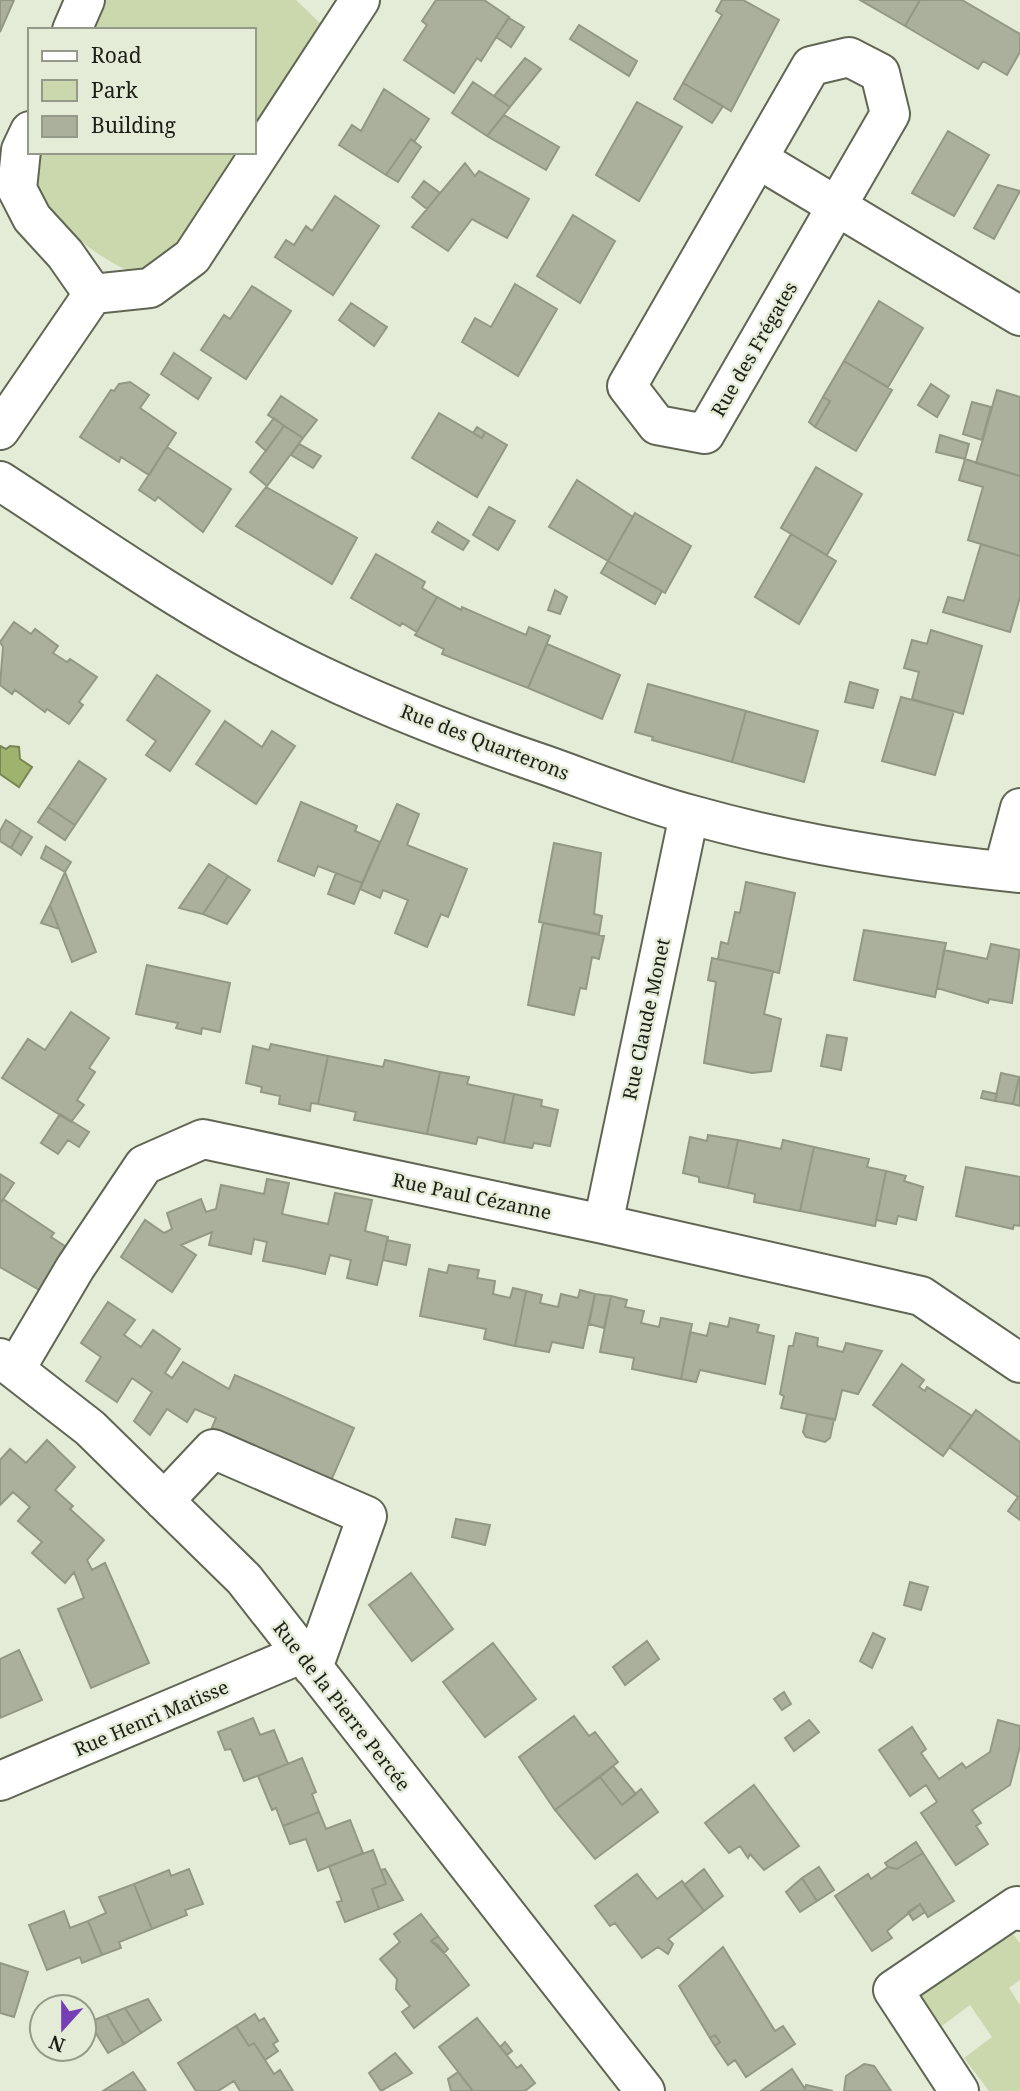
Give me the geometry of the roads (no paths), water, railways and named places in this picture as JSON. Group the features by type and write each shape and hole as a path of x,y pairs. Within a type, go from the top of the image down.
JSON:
{"street":[{"path":"73,28 85,0"},
{"path":"0,430 93,294 150,288 192,257 360,0"},
{"name":"Rue des Frégates","path":"849,57 880,74 890,114 837,206 705,434 657,425 626,386 811,66 849,57"},
{"path":"28,136 22,150 17,189 32,218 65,254 93,294"},
{"path":"758,159 1020,316"},
{"name":"Rue des Quarterons","path":"0,481 195,607 268,649 346,687 444,728 689,815 842,848 1012,872"},
{"path":"1012,872 1020,808"},
{"name":"Rue Claude Monet","path":"603,1224 689,815"},
{"name":"Rue Paul Cézanne","path":"8,1363 144,1165 203,1139 603,1224 920,1296 1020,1363"},
{"name":"Rue de la Pierre Percée","path":"8,1363 90,1428 244,1579 645,2091"},
{"path":"164,1501 213,1449 367,1516 307,1661"},
{"name":"Rue Henri Matisse","path":"0,1781 307,1661"},
{"path":"958,2091 893,1990 1017,1906 1020,1910"}]}
